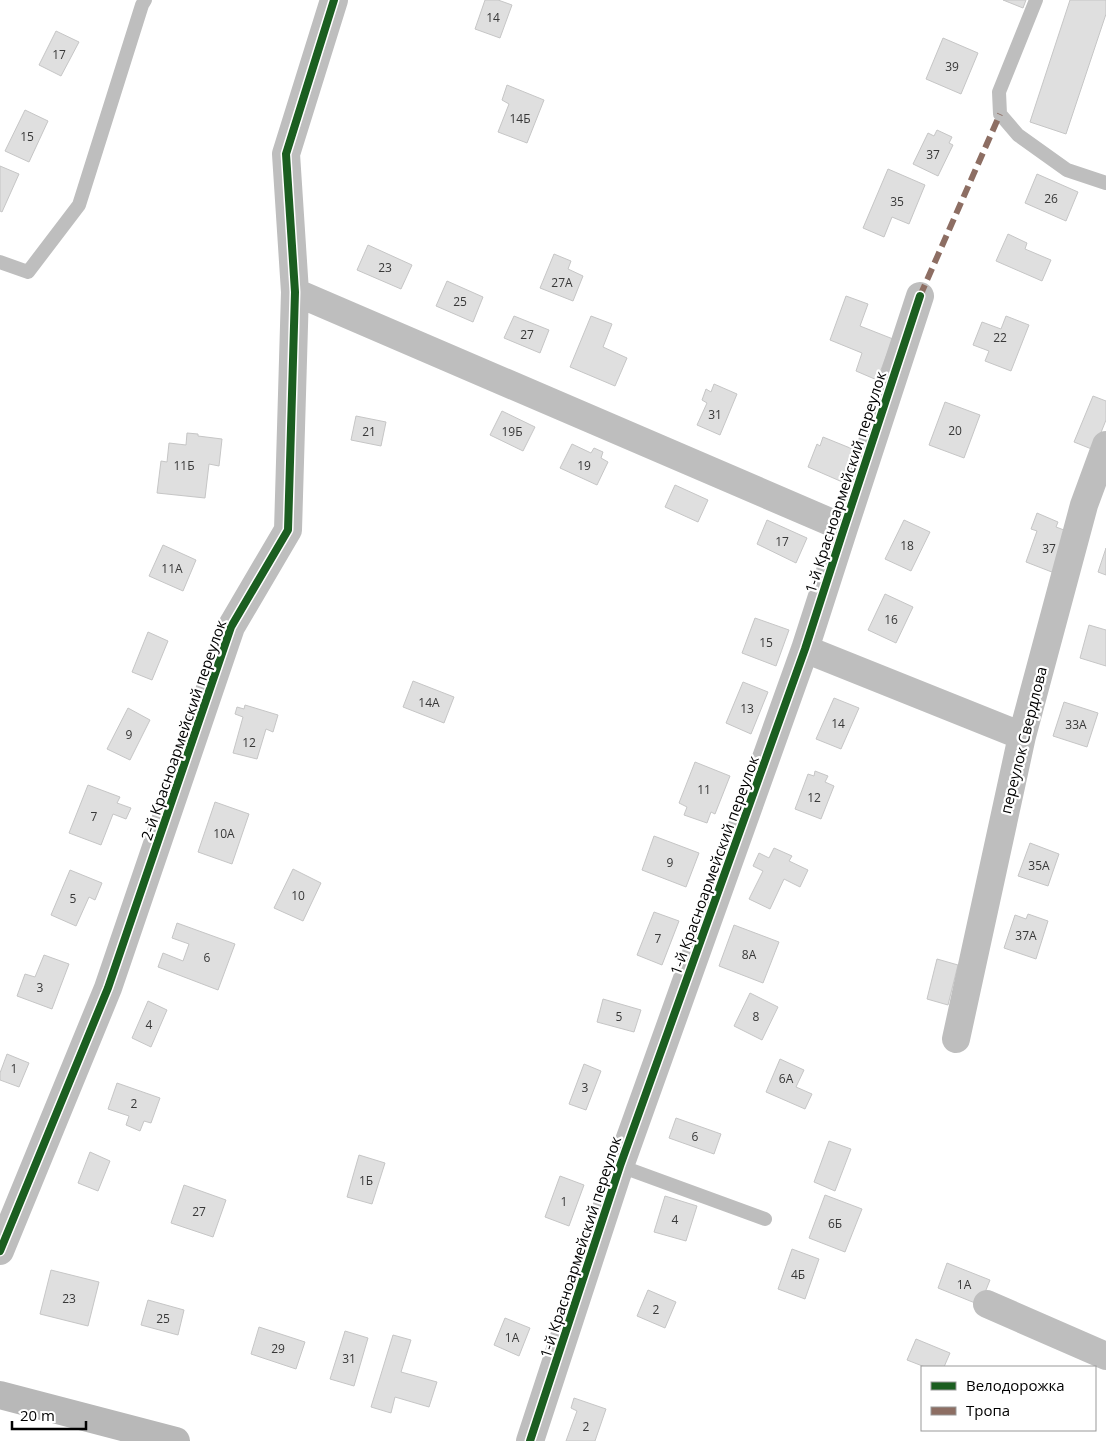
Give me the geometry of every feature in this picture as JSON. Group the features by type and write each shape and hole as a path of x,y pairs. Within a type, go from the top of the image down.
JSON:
{"main road":[{"path":"0,1395 176,1441"}],"street":[{"name":"2-й Красноармейский переулок","path":"0,1251 108,988 231,627 288,530 295,292 286,154 334,0"},
{"path":"295,292 844,528"},
{"name":"1-й Красноармейский переулок","path":"530,1441 620,1166 805,649 920,296"},
{"name":"переулок Свердлова","path":"956,1039 1022,736 1084,505 1106,445"},
{"path":"805,649 1022,736"},
{"path":"987,1304 1106,1356"}],"lane":[{"path":"0,262 28,272 79,205 145,0"},
{"path":"1036,0 999,92 1000,114 1018,135 1067,170 1106,183"},
{"path":"620,1166 766,1219"}],"building":[{"path":"485,0 498,0 512,5 500,38 475,29"},
{"path":"1003,0 1026,0 1023,8"},
{"path":"1070,0 1106,0 1106,14 1066,134 1030,122"},
{"path":"56,31 79,42 61,76 39,65"},
{"path":"943,38 978,53 961,94 926,79"},
{"path":"507,85 544,100 527,143 498,132 509,104 502,100"},
{"path":"25,110 48,121 29,162 5,151"},
{"path":"937,130 952,137 949,143 953,145 938,176 913,164 928,133 934,136"},
{"path":"0,166 19,174 2,212 0,211"},
{"path":"888,169 925,185 909,224 892,217 884,237 863,228"},
{"path":"1037,174 1078,192 1066,221 1025,203"},
{"path":"1008,234 1027,243 1025,249 1051,260 1042,281 996,261"},
{"path":"368,245 412,265 401,289 357,270"},
{"path":"554,254 571,261 568,269 583,276 573,301 540,288"},
{"path":"447,281 483,297 473,322 436,306"},
{"path":"846,296 868,304 860,326 893,339 877,380 856,371 862,353 830,340"},
{"path":"514,316 549,330 540,353 504,338"},
{"path":"591,316 612,324 603,347 627,358 615,386 570,367"},
{"path":"1006,316 1029,325 1011,371 985,361 989,351 973,345 982,322 1001,329"},
{"path":"714,384 737,394 720,435 697,425 707,403 702,400 706,389 711,392"},
{"path":"1093,396 1106,401 1106,420 1094,450 1074,442"},
{"path":"945,402 980,415 964,458 929,445"},
{"path":"502,411 535,427 523,451 490,435"},
{"path":"356,416 386,422 381,446 351,440"},
{"path":"187,433 222,439 219,466 209,464 205,498 157,493 161,461 167,462 169,443 186,445"},
{"path":"823,437 855,450 851,459 856,461 847,484 808,467 817,444 820,446"},
{"path":"572,444 591,453 594,448 603,452 601,458 608,462 597,485 560,468"},
{"path":"675,485 708,500 698,522 665,507"},
{"path":"1037,513 1058,522 1056,527 1072,533 1057,574 1026,562 1037,531 1031,529"},
{"path":"767,520 807,538 796,563 757,544"},
{"path":"904,520 930,532 911,571 885,559"},
{"path":"163,545 196,560 183,591 149,576"},
{"path":"1106,548 1106,575 1098,572"},
{"path":"885,594 913,607 896,643 868,630"},
{"path":"755,618 789,630 776,666 742,653"},
{"path":"1089,625 1106,630 1106,666 1080,658"},
{"path":"148,632 168,641 152,680 132,672"},
{"path":"413,681 454,697 444,723 403,707"},
{"path":"743,682 768,692 751,734 726,723"},
{"path":"834,698 859,708 841,749 816,739"},
{"path":"1064,702 1098,713 1087,747 1053,736"},
{"path":"245,705 278,715 273,732 266,729 257,759 233,753 243,717 235,714 237,707 244,709"},
{"path":"128,708 150,720 130,760 107,749"},
{"path":"695,762 730,776 715,814 711,812 707,823 684,815 687,807 679,803"},
{"path":"815,771 828,776 825,782 834,786 821,819 795,809 808,774 814,776"},
{"path":"88,785 120,797 117,803 131,808 126,819 113,814 101,845 69,833"},
{"path":"215,802 249,814 232,864 198,852"},
{"path":"654,836 699,853 686,887 642,870"},
{"path":"1030,843 1059,854 1048,886 1018,876"},
{"path":"774,848 792,856 789,861 808,870 800,887 784,879 770,909 749,899 763,871 753,866 759,853 769,858"},
{"path":"293,869 321,883 303,921 274,908"},
{"path":"70,870 102,883 95,900 89,897 76,926 51,915"},
{"path":"654,912 679,921 662,965 637,955"},
{"path":"1028,914 1048,921 1036,959 1004,948 1015,915 1026,919"},
{"path":"177,923 235,944 218,990 158,967 163,953 183,961 189,944 172,938"},
{"path":"734,925 779,942 763,983 719,966"},
{"path":"44,955 69,964 52,1009 17,996 25,974 35,977"},
{"path":"937,959 958,965 948,1005 927,999"},
{"path":"750,993 778,1007 762,1040 734,1026"},
{"path":"603,999 641,1010 634,1032 597,1022"},
{"path":"148,1001 167,1010 151,1047 132,1038"},
{"path":"7,1054 29,1063 19,1087 0,1080 0,1073"},
{"path":"780,1059 804,1070 796,1087 812,1094 805,1109 766,1092"},
{"path":"584,1064 601,1071 586,1110 569,1104"},
{"path":"117,1083 160,1098 151,1123 144,1121 140,1131 126,1125 129,1116 108,1109"},
{"path":"676,1118 721,1134 714,1154 669,1138"},
{"path":"829,1141 851,1149 835,1191 814,1182"},
{"path":"90,1152 110,1161 98,1191 78,1183"},
{"path":"359,1155 385,1163 372,1204 347,1197"},
{"path":"560,1176 584,1185 569,1226 545,1217"},
{"path":"184,1185 226,1200 213,1237 171,1223"},
{"path":"825,1195 862,1209 845,1252 809,1238"},
{"path":"665,1196 697,1206 686,1241 654,1232"},
{"path":"792,1249 819,1259 805,1299 778,1289"},
{"path":"947,1263 990,1280 980,1305 938,1288"},
{"path":"51,1270 99,1282 88,1326 40,1314"},
{"path":"648,1290 676,1302 665,1328 637,1316"},
{"path":"148,1300 184,1310 178,1335 141,1325"},
{"path":"505,1318 530,1328 519,1356 494,1345"},
{"path":"259,1327 305,1342 296,1369 251,1354"},
{"path":"345,1331 368,1338 354,1386 330,1379"},
{"path":"393,1335 411,1340 401,1372 437,1382 429,1407 395,1397 391,1413 371,1407"},
{"path":"916,1339 950,1353 944,1366 922,1366 907,1360"},
{"path":"574,1398 606,1409 595,1441 566,1441 577,1411 571,1408"}],"marked path":[{"path":"920,296 1000,114"}],"cycle path":[{"path":"0,1251 108,988 231,627 288,530 295,292 286,154 334,0"},
{"path":"530,1441 620,1166 805,649 920,296"}]}
